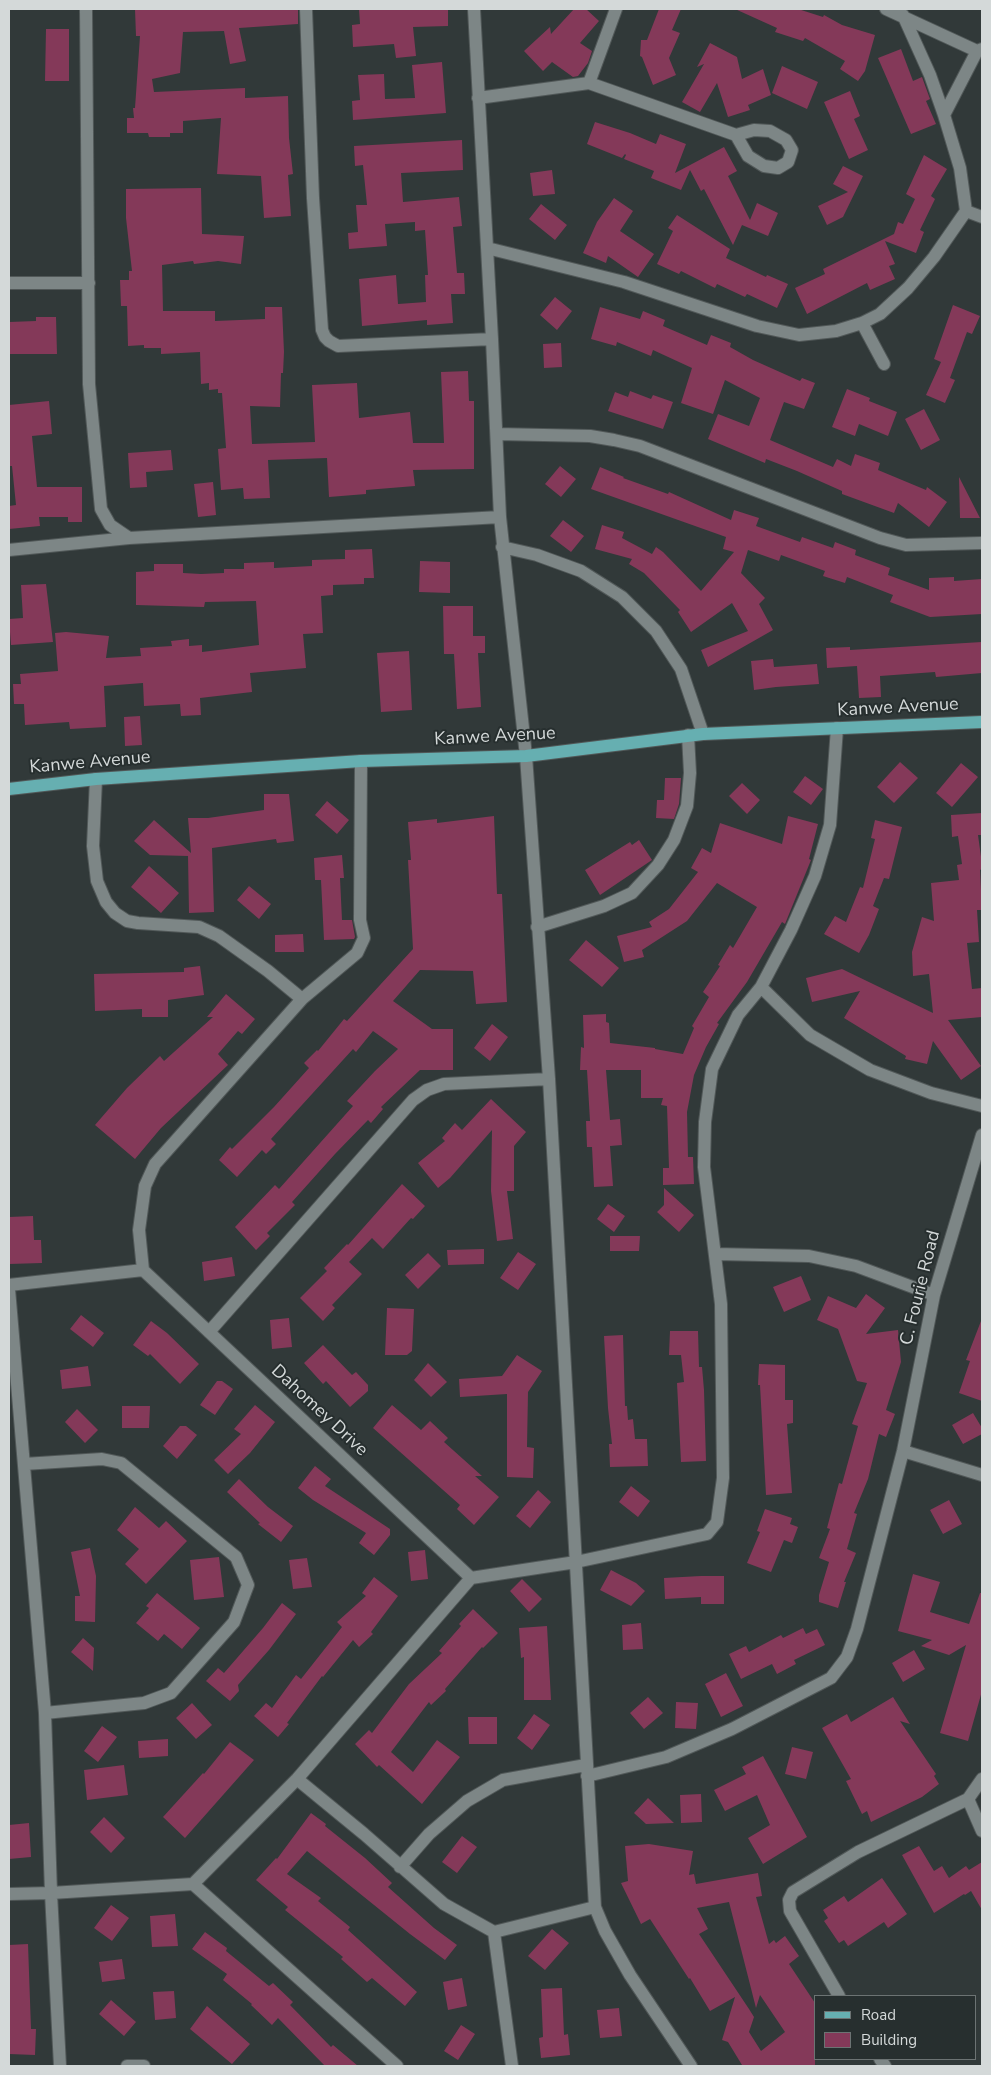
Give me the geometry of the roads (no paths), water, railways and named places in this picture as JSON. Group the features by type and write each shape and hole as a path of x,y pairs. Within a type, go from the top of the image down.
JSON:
{"main road":[{"name":"Kanwe Avenue","path":"9,789 96,779 361,761 526,756 688,735 982,722"}],"street":[{"path":"86,9 89,384 101,509 110,525 129,538"},
{"path":"306,9 313,198 322,330 325,337 338,346 492,339"},
{"path":"474,9 502,547 526,756 549,1079 595,1907 605,1931 630,1975 691,2066"},
{"path":"588,83 616,9"},
{"path":"886,9 980,50 944,115"},
{"path":"487,248 624,282 757,326 799,335 836,331 862,323 880,314 908,288 934,257 966,210 960,168 944,115 930,75 903,15"},
{"path":"478,98 588,83 736,135"},
{"path":"966,210 982,217"},
{"path":"9,284 89,283"},
{"path":"862,323 884,364"},
{"path":"497,434 590,436 614,440 640,446 880,538 906,545 982,543"},
{"path":"9,550 129,538 500,517"},
{"path":"502,547 537,555 581,571 622,597 656,631 681,669 703,734"},
{"path":"9,1894 194,1884 297,1780 471,1578 576,1562 707,1534 717,1522 723,1478 721,1304 704,1167 705,1122 712,1069 738,1015 761,986 795,921 815,876 830,825 837,728"},
{"path":"537,927 604,906 632,893 658,865 674,840 687,806 690,773 688,735"},
{"path":"9,1285 143,1270 139,1230 145,1186 155,1164 302,999 357,953 364,938 360,920 361,761"},
{"path":"96,779 93,846 97,881 106,902 115,914 127,921 138,924 199,928 219,936 268,971 302,999"},
{"path":"761,986 810,1035 870,1070 931,1093 982,1106"},
{"path":"209,1332 413,1100 427,1090 444,1084 549,1079"},
{"name":"C. Fourie Road","path":"400,1867 429,1834 467,1801 503,1780 587,1770 666,1757 732,1729 831,1678 847,1657 857,1629 903,1451 934,1295 982,1135"},
{"path":"715,1254 809,1256 856,1266 934,1295"},
{"name":"Dahomey Drive","path":"143,1270 471,1578"},
{"path":"9,1289 45,1713 51,1893 60,2066"},
{"path":"903,1451 982,1475"},
{"path":"24,1464 102,1459 121,1463 236,1558 248,1585 234,1622 171,1693 144,1703 45,1713"},
{"path":"838,1995 790,1911 789,1900 792,1892 858,1852 968,1799 982,1779"},
{"path":"297,1780 364,1834 444,1904 494,1932 595,1907"},
{"path":"968,1799 982,1831"},
{"path":"194,1884 397,2066"},
{"path":"494,1932 512,2066"},
{"path":"127,2066 144,2066"}]}
